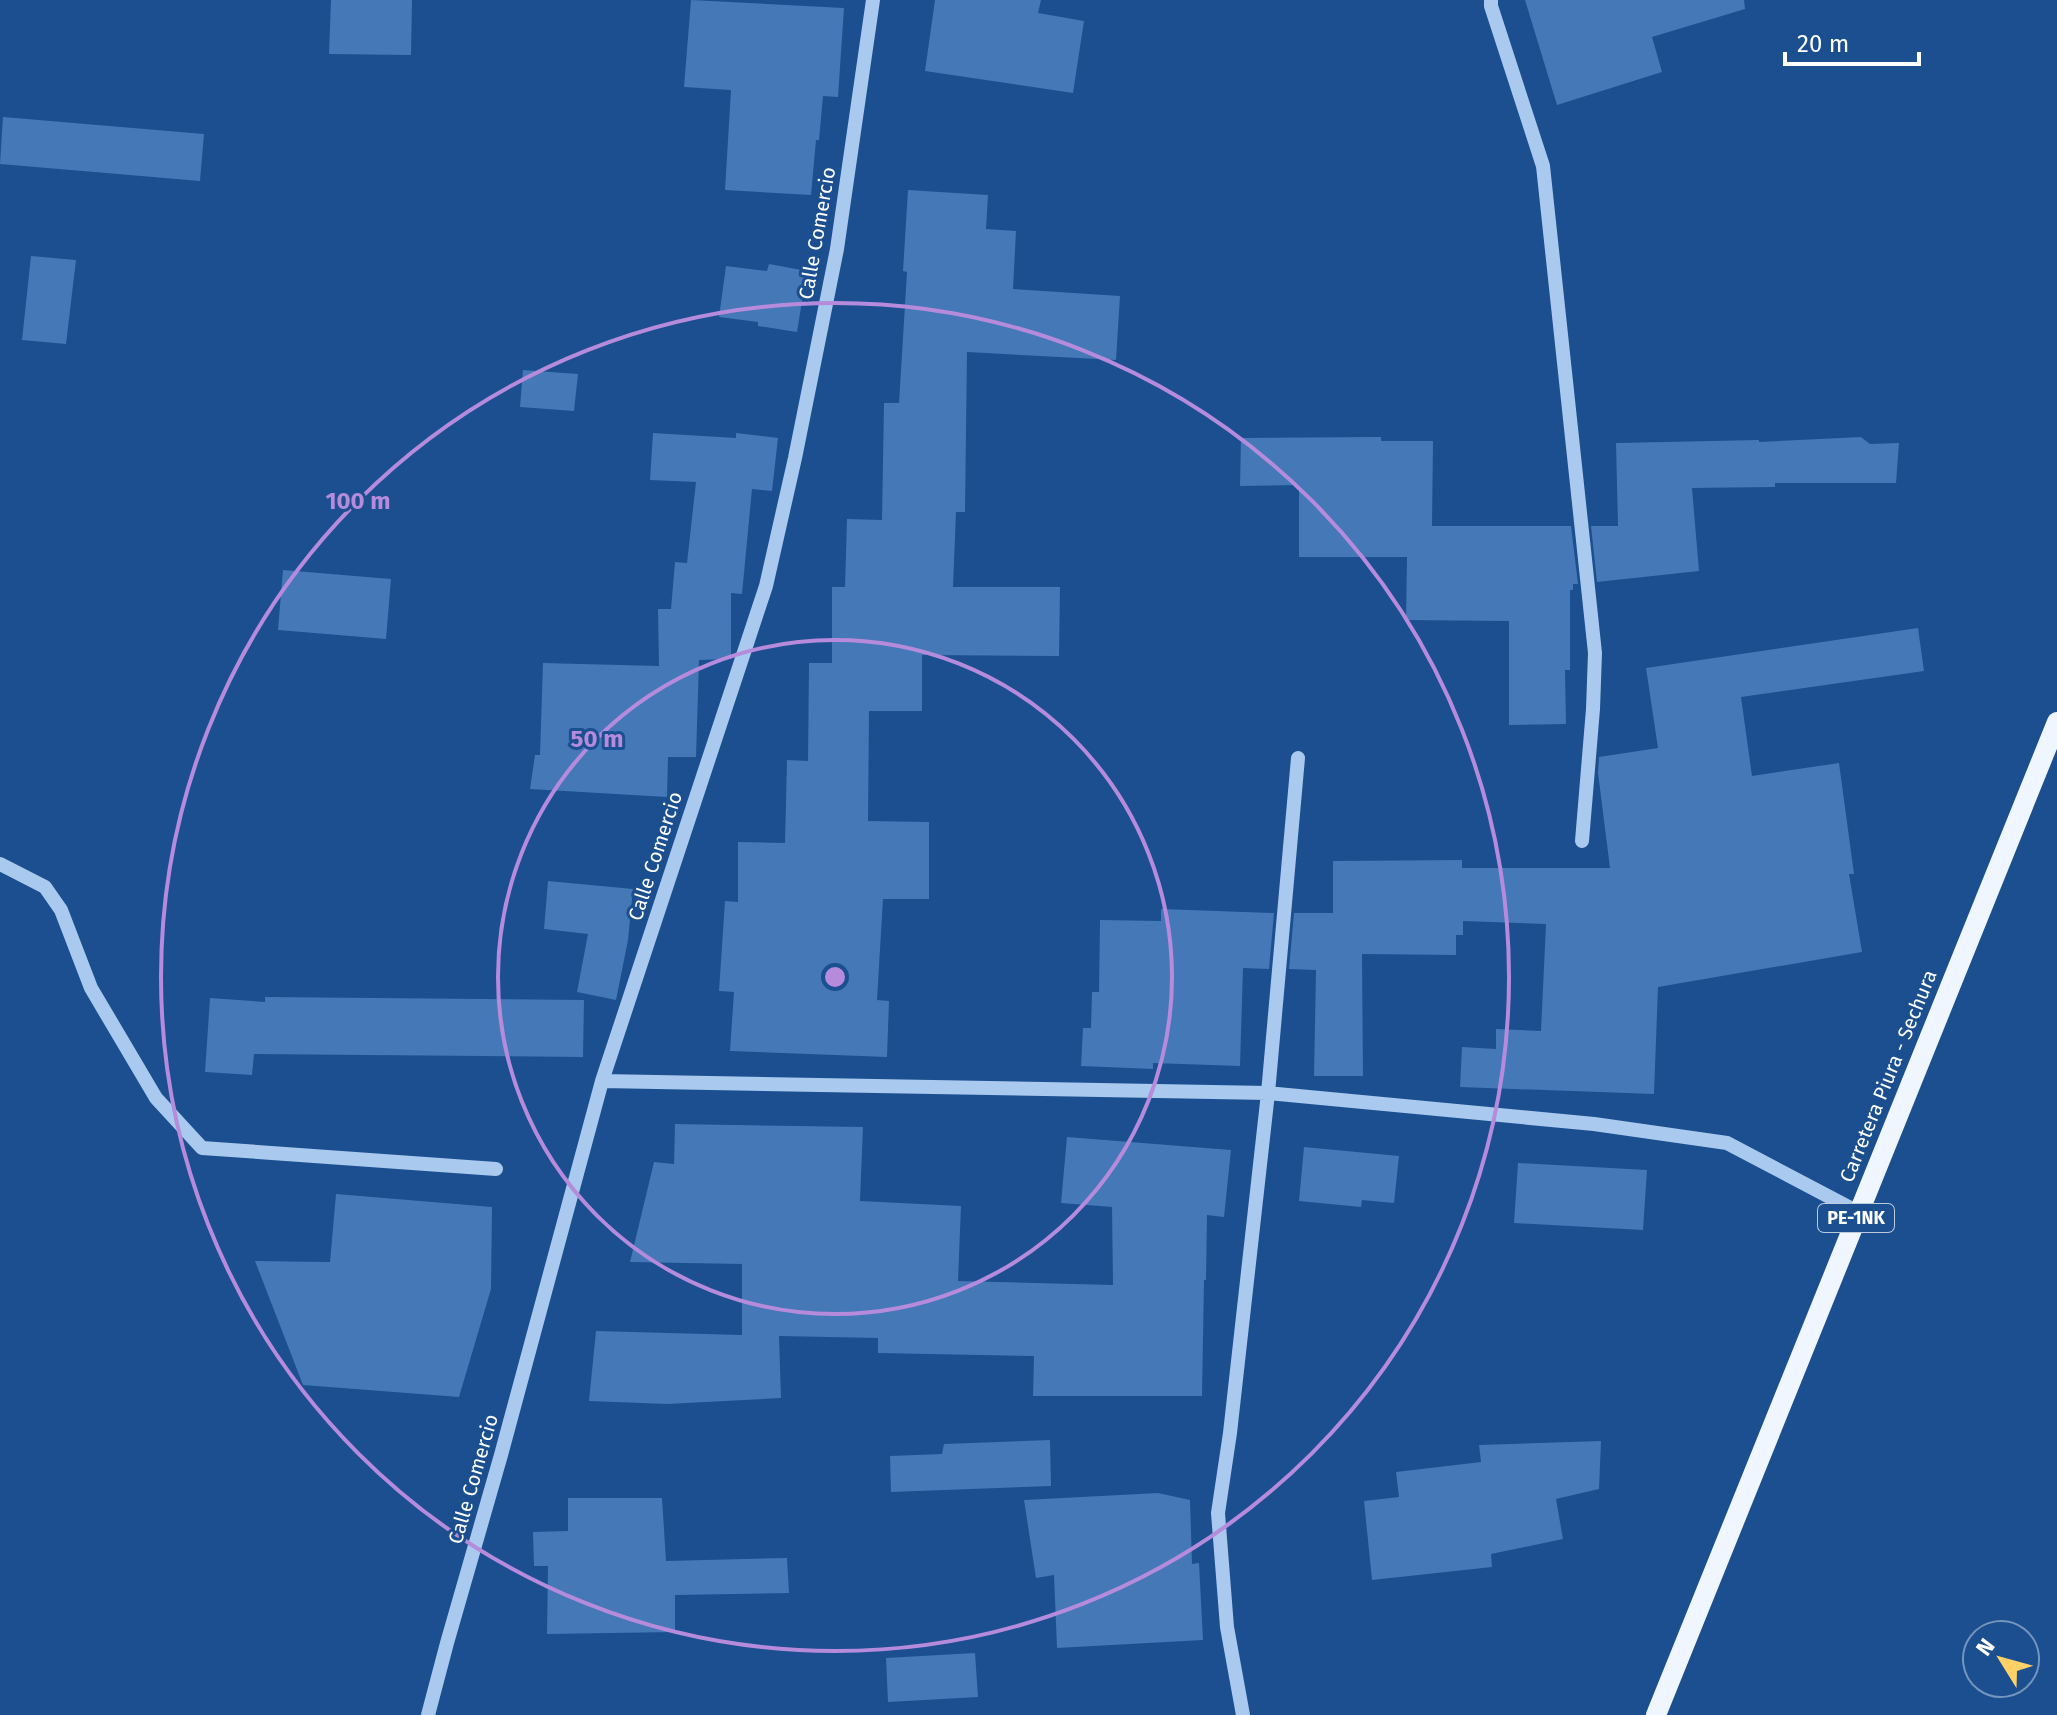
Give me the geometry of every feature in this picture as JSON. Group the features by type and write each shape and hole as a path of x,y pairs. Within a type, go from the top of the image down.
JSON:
{"main road":[{"name":"Carretera Piura - Sechura","path":"1656,1715 2057,722"}],"street":[{"name":"Calle Comercio","path":"428,1715 602,1081 766,586 837,249 873,0"},
{"path":"1491,0 1543,166 1595,653 1582,841"},
{"path":"1243,1715 1227,1627 1218,1513 1230,1433 1268,1093 1298,758"},
{"path":"0,864 45,887 61,910 91,988 156,1098 202,1148 496,1169"},
{"path":"602,1081 1268,1093 1594,1124 1727,1143 1858,1212"}],"building":[{"path":"331,0 412,0 411,55 329,54"},
{"path":"691,0 844,8 838,97 823,96 811,195 725,190 731,90 684,87"},
{"path":"935,0 1041,0 1038,13 1084,21 1073,93 925,71"},
{"path":"1525,0 1744,0 1745,9 1652,37 1662,72 1557,105"},
{"path":"3,117 204,134 200,181 0,164"},
{"path":"908,190 988,195 986,229 1016,231 1013,289 1120,296 1116,360 967,352 965,512 956,512 953,587 1060,587 1059,656 922,655 922,711 869,711 868,821 929,822 929,899 883,899 877,1000 889,1001 887,1057 730,1051 734,992 719,991 725,901 738,902 738,842 785,843 787,760 808,761 809,663 832,663 832,587 845,587 847,519 882,520 884,403 899,403 907,272 903,271"},
{"path":"31,256 76,260 66,344 22,340"},
{"path":"769,264 807,271 797,332 758,326 758,322 719,317 726,266 767,271"},
{"path":"523,370 578,374 574,411 520,407"},
{"path":"653,433 736,438 736,433 778,438 772,491 752,489 742,594 731,593 731,659 699,660 696,757 668,757 667,797 530,789 535,755 540,755 543,663 659,666 658,609 671,609 675,562 687,563 696,482 650,480"},
{"path":"1381,437 1381,441 1433,441 1432,526 1571,526 1578,584 1573,584 1573,590 1570,590 1570,670 1565,670 1566,724 1509,725 1509,621 1406,620 1407,557 1299,557 1299,485 1240,486 1241,438"},
{"path":"1861,437 1870,444 1899,443 1896,483 1775,483 1775,487 1692,488 1699,571 1597,582 1591,526 1618,526 1616,443 1759,442"},
{"path":"283,570 391,579 386,639 278,630"},
{"path":"1918,628 1924,671 1741,697 1752,776 1839,763 1854,874 1849,874 1862,952 1658,987 1654,1094 1460,1087 1462,1047 1496,1049 1496,1029 1541,1031 1546,924 1463,921 1463,935 1456,935 1456,955 1362,954 1363,1076 1314,1076 1316,970 1289,969 1294,913 1333,913 1333,861 1462,860 1462,868 1610,868 1598,773 1599,757 1658,748 1646,668"},
{"path":"548,881 633,889 628,940 616,1000 577,992 588,934 544,929"},
{"path":"1161,909 1274,913 1269,969 1243,968 1240,1066 1153,1063 1153,1069 1081,1066 1083,1028 1091,1028 1092,992 1099,992 1100,920 1161,921"},
{"path":"265,997 584,1000 583,1057 254,1054 252,1075 205,1072 210,998 265,1002"},
{"path":"675,1124 863,1127 860,1201 961,1206 958,1281 1113,1285 1112,1207 1061,1203 1067,1137 1231,1150 1224,1217 1207,1215 1202,1396 1033,1396 1034,1356 878,1353 878,1338 779,1336 781,1398 667,1404 589,1401 596,1331 742,1335 742,1264 630,1262 654,1162 674,1164"},
{"path":"1304,1147 1399,1156 1394,1203 1362,1200 1361,1207 1299,1201"},
{"path":"1518,1163 1647,1170 1643,1230 1514,1223"},
{"path":"336,1194 492,1207 491,1289 459,1397 303,1385 255,1261 330,1262"},
{"path":"1050,1440 1051,1486 891,1492 890,1456 942,1454 944,1444"},
{"path":"1601,1441 1599,1489 1556,1499 1563,1539 1491,1554 1492,1567 1372,1580 1364,1501 1399,1497 1396,1472 1481,1462 1479,1445"},
{"path":"1158,1493 1190,1500 1192,1564 1199,1563 1203,1640 1057,1648 1054,1575 1036,1578 1024,1500"},
{"path":"568,1498 662,1498 666,1561 787,1558 789,1593 675,1595 675,1632 547,1634 548,1566 534,1566 533,1532 568,1531"},
{"path":"975,1653 978,1697 888,1702 886,1658"}]}
